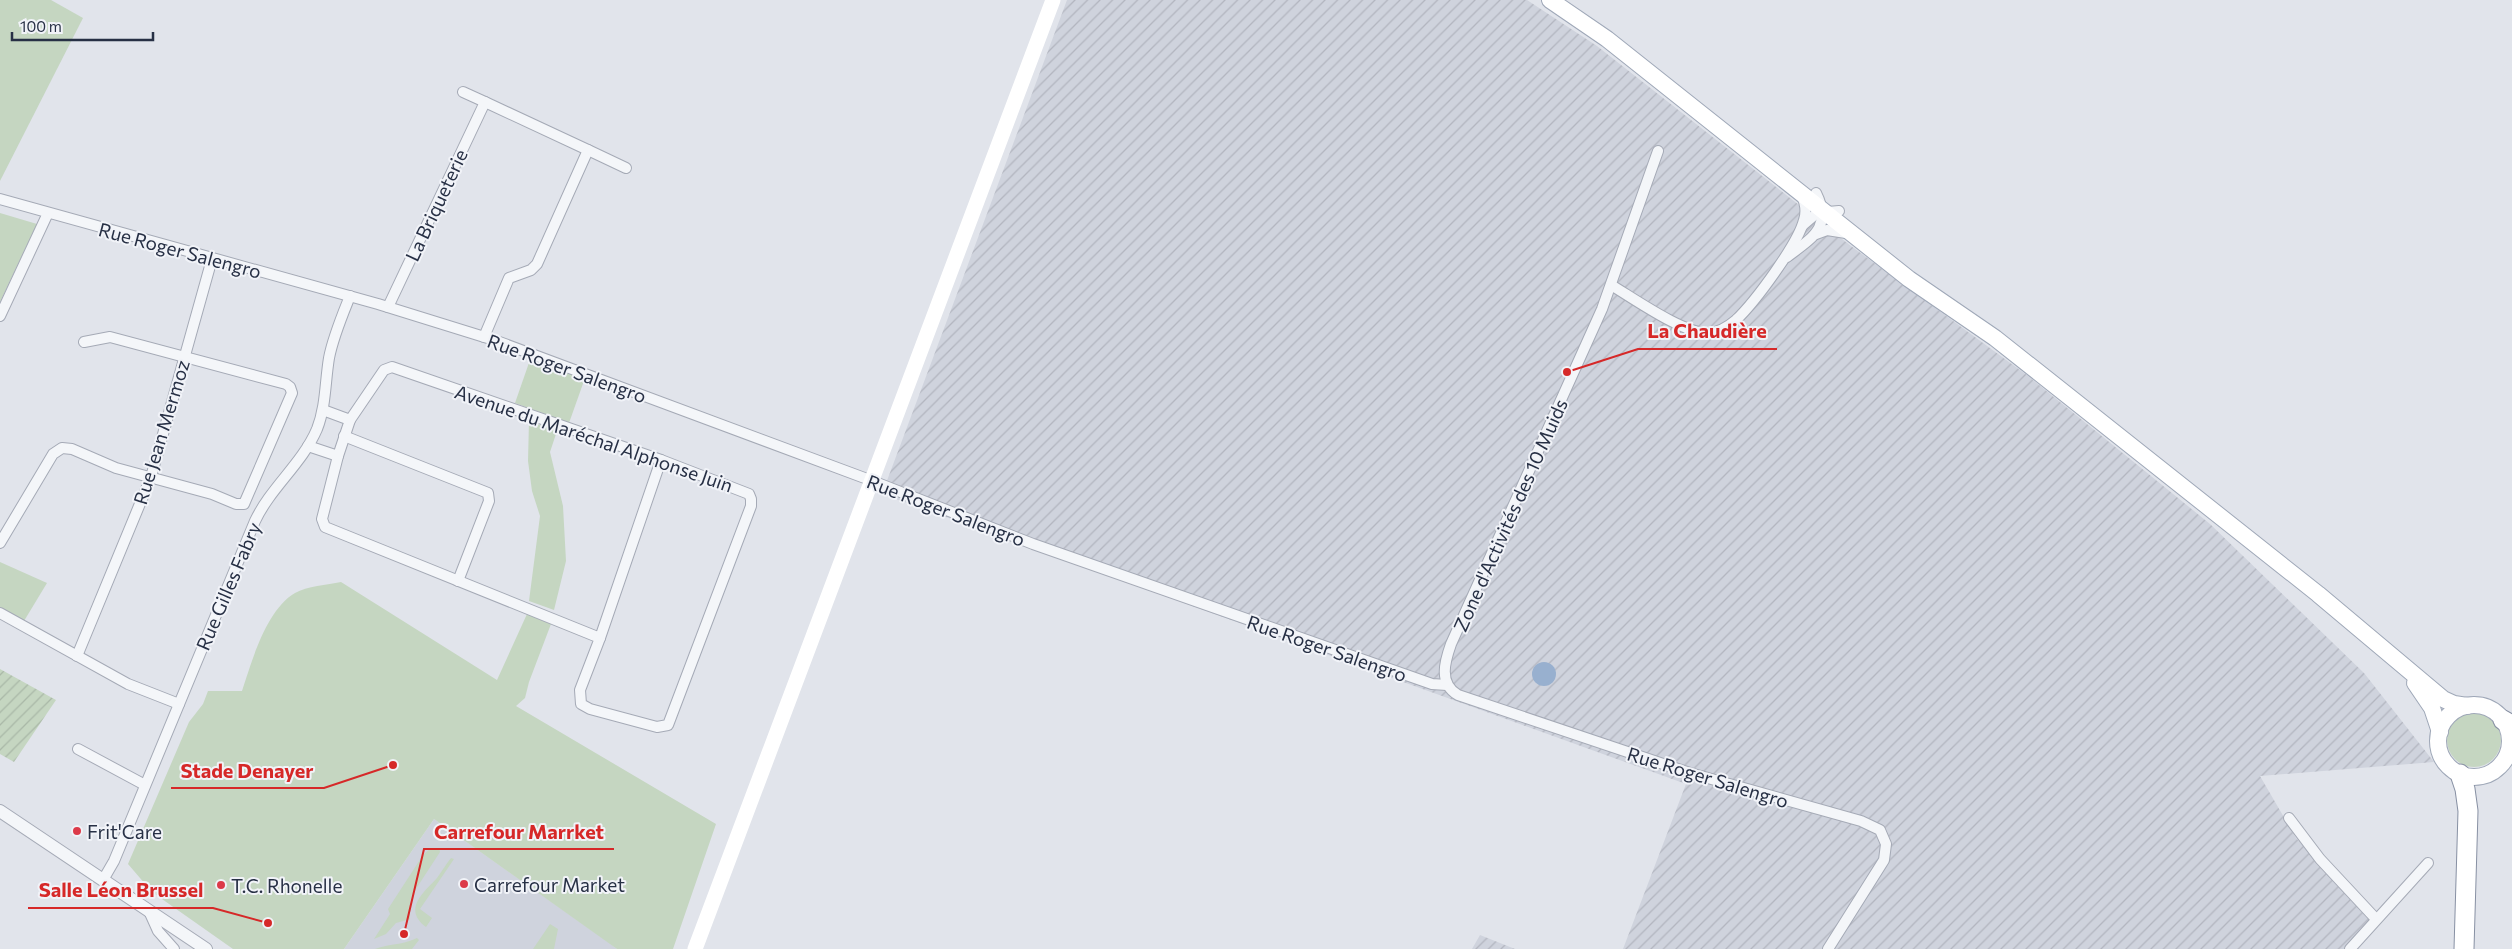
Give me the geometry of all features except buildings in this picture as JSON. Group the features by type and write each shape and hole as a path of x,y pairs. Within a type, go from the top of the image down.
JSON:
{"highway":[{"path":"2460,774 2465,789 2468,811 2464,949"}],"main road":[{"path":"695,949 870,480 1053,0"},
{"path":"1550,0 1645,63 1816,193 1858,238 1923,289 1995,338 2036,370 2313,590 2443,699 2454,704 2487,708 2509,734 2504,760 2493,771"},
{"path":"1607,39 1799,192 1831,211 1972,316 1995,338"},
{"path":"2399,664 2429,702 2440,732"},
{"path":"2467,706 2450,715 2440,732 2438,744 2442,756 2449,767 2460,774 2475,777 2493,771 2512,772"}],"street":[{"path":"463,92 626,168"},
{"name":"La Briqueterie","path":"388,307 484,102"},
{"path":"484,336 509,278 530,270 537,264 588,150"},
{"name":"Zone d'Activités des 10 Muids","path":"1447,684 1445,666 1452,644 1611,285 1658,151"},
{"path":"1799,192 1805,205 1802,226"},
{"name":"Rue Roger Salengro","path":"0,200 350,296 484,336 870,480 1032,544 1432,684 1447,684 1458,695 1717,782 1861,821 1876,827 1884,836 1886,848 1884,860 1828,949"},
{"path":"1611,285 1683,327 1696,332 1722,330 1738,318 1786,258 1802,226 1811,215 1831,211"},
{"path":"1786,258 1816,234 1822,221 1831,211"},
{"path":"0,316 48,213"},
{"path":"1816,234 1836,230 1858,238"},
{"name":"Rue Jean Mermoz","path":"77,656 150,477 212,259"},
{"name":"Rue Gilles Fabry","path":"103,880 114,861 255,521 270,496 308,446 323,410 332,346 350,296"},
{"path":"0,543 53,454 60,449 72,449 116,468 212,494 236,504 244,504 292,394 290,387 286,384 110,336 84,342"},
{"name":"Avenue du Maréchal Alphonse Juin","path":"338,456 350,420 384,370 392,367 662,460 746,492 752,502 668,725 656,727 590,709 581,704 580,690 600,638"},
{"path":"323,410 350,420"},
{"path":"344,436 488,493 489,501 458,581"},
{"path":"308,446 338,456 322,519 325,528 600,638 662,460"},
{"path":"0,613 128,684 179,704"},
{"path":"78,748 145,786"},
{"path":"0,812 206,949"},
{"path":"2289,818 2320,859 2376,920"},
{"path":"2350,949 2428,863"},
{"path":"149,911 158,931 174,949"}],"shaded area":[{"path":"1067,0 1527,0 1597,46 1851,246 2028,376 2210,524 2364,673 2434,762 2260,776 2296,838 2373,920 2348,949 1623,949 1686,784 882,494"},
{"path":"434,819 608,942 617,949 344,949"},
{"path":"1480,935 1515,949 1472,949"}],"green space":[{"path":"0,0 51,0 83,18 0,181"},
{"path":"0,213 37,224 0,302"},
{"path":"531,357 585,378 569,423 515,403"},
{"path":"529,421 557,431 550,452 563,506 566,561 554,610 529,601 540,516 532,491 528,461"},
{"path":"0,562 47,583 24,621 0,607"},
{"path":"341,582 497,680 527,614 551,624 529,682 525,698 516,706 716,824 673,949 617,949 434,819 344,949 233,949 152,892 128,864 189,722 203,704 208,691 242,691 261,637 276,611 285,601 295,593 305,589"},
{"path":"0,669 56,700 14,762 0,754"},
{"path":"2469,713 2479,713 2489,717 2497,725 2501,740 2497,755 2489,763 2479,767 2469,767 2459,763 2451,755 2447,745 2447,735 2451,725 2459,717"},
{"path":"431,848 439,848 440,852 412,895 410,919 396,923 386,934 374,939 390,914 388,909 423,855"},
{"path":"451,858 454,859 420,909 432,918 426,927 416,914 418,901"},
{"path":"550,924 558,929 554,949 533,949"},
{"path":"417,938 419,940 412,949 375,949 405,942"}],"water":[{"path":"1539,662 1549,662 1556,669 1556,679 1549,686 1539,686 1532,679 1532,669"}],"place":[{"name":"La Chaudière","path":"1567,372"},
{"name":"Stade Denayer","path":"393,765"},
{"name":"Frit'Care","path":"77,831"},
{"name":"Carrefour Market","path":"464,884"},
{"name":"T.C. Rhonelle","path":"221,885"},
{"name":"Salle Léon Brussel","path":"268,923"},
{"name":"Carrefour Marrket","path":"404,934"}]}
